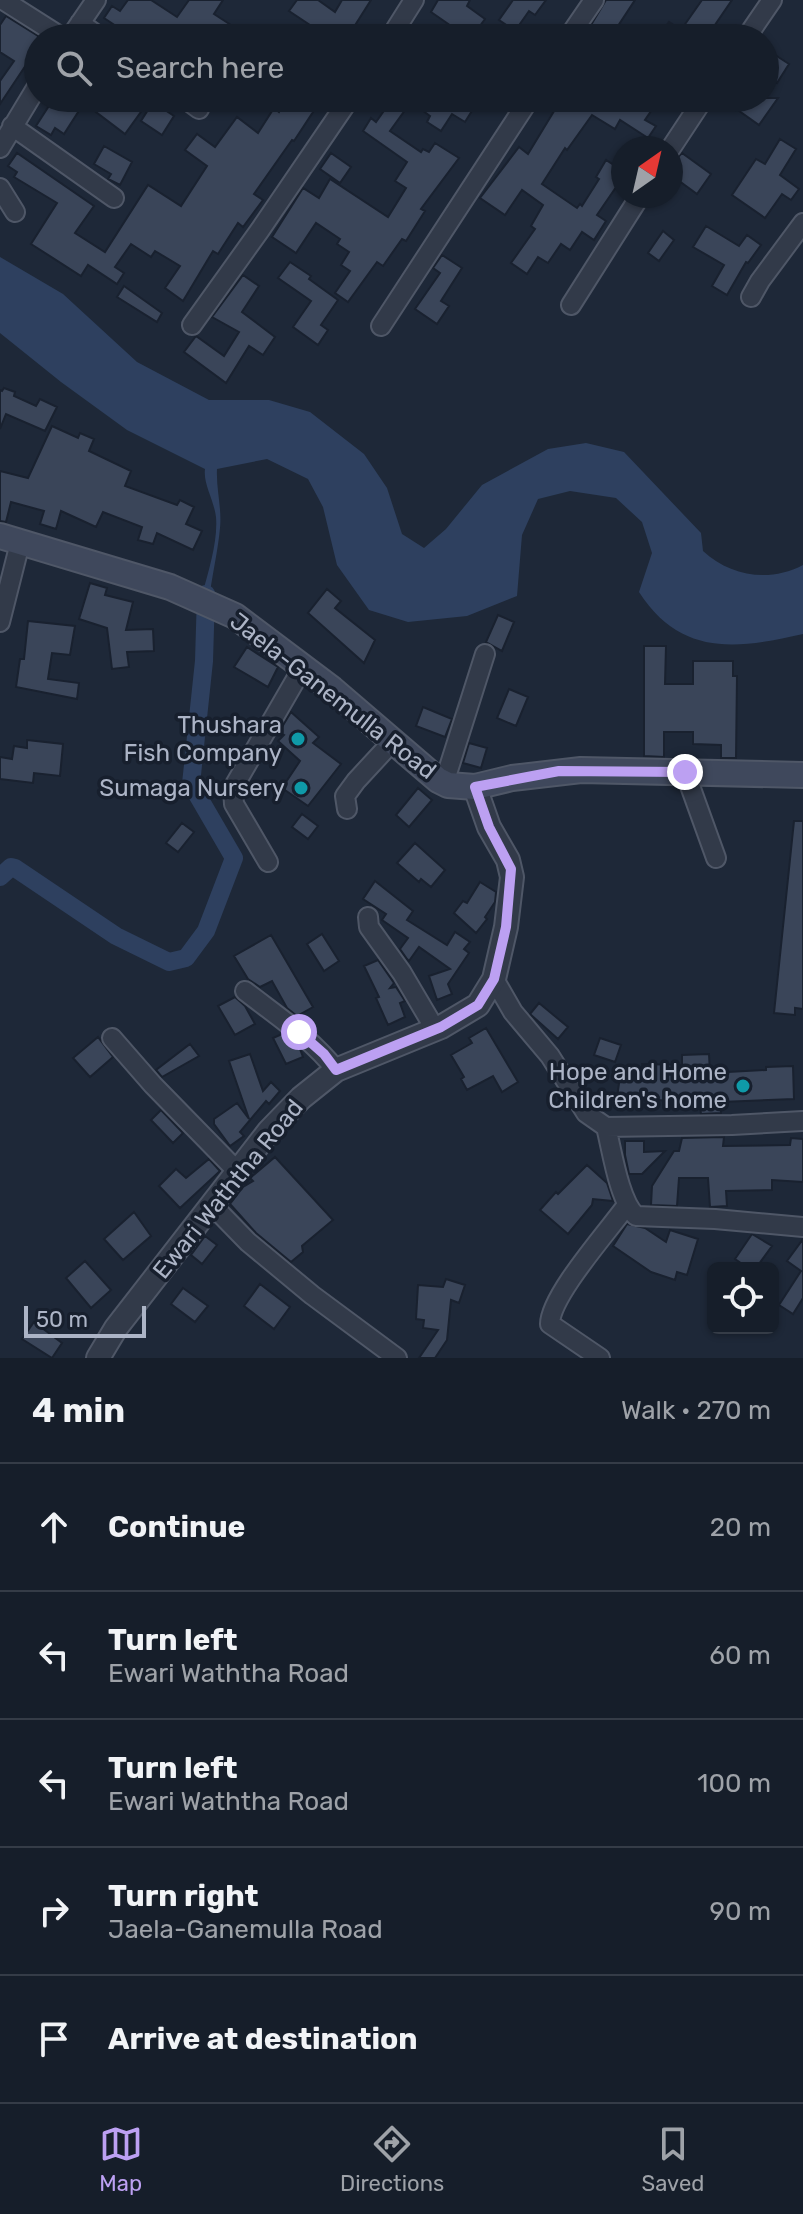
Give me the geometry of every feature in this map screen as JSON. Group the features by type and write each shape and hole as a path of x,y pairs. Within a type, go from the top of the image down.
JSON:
{"main road":[{"name":"Jaela-Ganemulla Road","path":"10,540 170,587 235,616 303,667 444,783 475,787 559,771 803,775"}],"street":[{"path":"3,0 41,24"},
{"path":"79,24 96,0"},
{"path":"399,24 414,0"},
{"path":"578,24 594,0"},
{"path":"756,24 772,0"},
{"path":"0,148 24,107"},
{"path":"192,325 340,112"},
{"path":"381,326 521,112"},
{"path":"679,136 695,112"},
{"path":"12,126 114,198"},
{"path":"0,188 15,212"},
{"path":"571,305 632,208"},
{"path":"751,297 803,223"},
{"path":"0,622 10,540"},
{"path":"444,783 485,654"},
{"path":"268,862 234,804 233,788 303,667"},
{"path":"347,809 345,796 350,788 393,741"},
{"path":"685,772 716,858"},
{"name":"Ewari Waththa Road","path":"98,1358 116,1328 269,1131 301,1098 336,1070 435,1029 478,1005 494,979 506,927 511,869 489,827 475,787"},
{"path":"368,917 369,927 402,973 435,1029"},
{"path":"494,979 513,1012 550,1056 586,1113 606,1127 803,1121"},
{"path":"245,991 299,1032 324,1054 336,1070"},
{"path":"112,1038 238,1172"},
{"path":"606,1127 627,1205 636,1216 803,1227"},
{"path":"212,1205 258,1251 397,1358"},
{"path":"589,1355 550,1324 550,1314 560,1295 627,1205"}],"water":[{"path":"0,257 63,294 137,362 209,400 269,400 310,412 364,454 387,488 402,534 424,548 446,529 482,485 548,449 586,443 624,452 701,533 703,551 714,560 738,571 764,575 790,571 803,565 803,634 733,644 692,638 673,628 655,613 639,592 652,553 642,522 616,498 570,491 538,499 522,535 517,596 467,616 408,622 369,610 337,565 323,507 308,479 267,459 217,469 219,536 210,593 203,592 216,536 215,511 205,469 127,430 0,333"}],"building":[{"path":"128,0 151,0 177,17 189,0 223,0 214,14 229,24 113,24 104,18 112,6 120,11"},
{"path":"297,0 318,0 335,12 342,0 371,0 356,24 308,24 289,11"},
{"path":"438,0 470,0 467,6 485,19 481,24 448,24 431,12"},
{"path":"513,0 546,0 535,15 529,11 520,24 505,24 499,20"},
{"path":"606,0 635,0 619,24 592,24"},
{"path":"702,0 732,0 716,24 685,24"},
{"path":"6,16 24,27 24,68 0,104 0,81 14,61 0,52 0,25"},
{"path":"779,58 789,64 779,80"},
{"path":"45,112 78,112 64,134 55,128 51,135 36,126"},
{"path":"96,112 141,112 125,134"},
{"path":"147,112 168,112 174,116 162,135 141,121"},
{"path":"271,112 313,112 254,194 263,200 243,227 238,223 218,254 213,251 183,301 165,288 180,266 155,251 151,257 131,244 115,267 124,273 117,284 88,265 81,276 31,244 57,203 14,177 17,172 8,166 17,153 94,206 75,233 105,252 148,185 181,206 207,166 185,150 197,134 215,147 237,117 258,133"},
{"path":"383,112 404,112 390,131 421,152 423,149 429,152 435,143 459,158 421,209 425,211 406,241 402,239 383,266 377,262 348,302 335,293 350,271 341,265 349,252 337,244 340,239 316,223 296,253 272,237 303,188 319,198 330,179 388,217 406,188 395,181 407,162 363,131 371,118 376,122"},
{"path":"425,112 471,112 465,122 452,114 441,131 427,122 430,116"},
{"path":"554,112 650,112 645,120 656,126 649,136 645,136 620,120 615,129 592,115 567,150 565,148 542,184 577,208 580,204 582,206 599,179 596,177 606,160 611,163 611,195 597,215 606,221 594,240 582,232 570,250 561,244 548,263 538,257 527,274 511,263 535,229 531,226 543,205 522,190 505,215 480,198 519,147 528,154"},
{"path":"741,112 768,112 759,125"},
{"path":"780,139 796,149 780,175 799,189 791,200 782,194 765,218 732,195 756,159 765,164"},
{"path":"104,146 132,162 120,185 108,179 111,174 94,164"},
{"path":"331,153 351,167 340,183 320,169"},
{"path":"683,154 711,174 697,194 683,184"},
{"path":"706,226 739,246 747,235 761,245 746,262 727,295 712,286 724,265 693,247"},
{"path":"663,231 674,240 659,261 648,253"},
{"path":"442,255 462,268 441,301 449,306 437,324 415,309 440,273 433,268"},
{"path":"290,262 338,300 321,325 328,330 318,345 293,327 311,301 278,278"},
{"path":"243,275 259,286 242,312 275,337 263,355 249,346 226,383 184,352 196,336 224,356 239,332 212,317"},
{"path":"124,286 162,313 157,322 117,297"},
{"path":"4,388 36,406 40,399 57,407 45,431 6,414 0,429 0,390"},
{"path":"52,426 78,438 80,433 94,439 89,451 131,471 125,486 177,505 180,500 194,507 186,524 202,531 193,550 157,533 153,544 138,540 142,527 103,512 96,527 61,511 56,529 40,524 44,511 11,502 6,522 0,521 0,471 28,478"},
{"path":"90,583 107,588 105,595 133,602 126,630 153,629 154,651 127,652 129,667 112,669 107,628 79,619"},
{"path":"327,589 341,601 335,608 375,640 364,663 308,613"},
{"path":"498,615 514,622 502,651 486,642"},
{"path":"28,621 75,626 70,655 52,653 48,679 79,683 77,699 16,687 20,659 24,659"},
{"path":"644,646 666,646 665,684 693,684 693,661 733,661 733,676 737,676 736,758 721,758 721,745 693,744 693,732 664,732 664,757 644,756"},
{"path":"247,647 278,667 268,687 234,667"},
{"path":"509,689 528,697 516,726 497,718"},
{"path":"423,707 452,719 445,737 416,726"},
{"path":"291,712 319,737 313,743 341,764 308,806 282,788 300,761 278,741 284,735 279,732"},
{"path":"27,740 63,744 60,776 34,773 33,783 0,779 0,757 12,759 14,746 27,748"},
{"path":"469,743 487,748 481,768 463,763"},
{"path":"418,788 432,800 409,827 396,815"},
{"path":"302,814 318,826 308,839 292,827"},
{"path":"794,821 803,821 803,1009 795,1008 795,1015 774,1013"},
{"path":"182,823 194,832 178,852 166,843"},
{"path":"415,843 445,870 431,887 421,879 419,882 397,863"},
{"path":"375,881 413,911 407,920 447,945 455,932 470,942 464,949 469,953 448,984 452,994 437,1000 429,976 450,969 419,947 409,961 400,949 408,938 382,920 386,914 363,899"},
{"path":"480,882 496,892 495,902 485,917 487,919 476,933 454,913 463,901 467,903"},
{"path":"322,934 339,961 324,971 307,944"},
{"path":"271,935 313,1007 297,1016 287,1008 272,981 260,987 248,979 234,956"},
{"path":"378,960 394,983 390,988 396,987 405,1001 400,1003 405,1017 388,1025 364,966"},
{"path":"235,997 245,1006 255,1024 235,1035 218,1006"},
{"path":"539,1003 568,1027 558,1039 530,1014"},
{"path":"486,1028 518,1082 502,1092 493,1076 467,1090 461,1079 464,1077 451,1055 472,1043 469,1038"},
{"path":"282,1034 300,1049 303,1057 286,1064 273,1038"},
{"path":"98,1037 113,1057 90,1077 73,1058"},
{"path":"600,1038 621,1045 615,1062 594,1055"},
{"path":"190,1044 199,1056 162,1077 156,1070"},
{"path":"250,1054 263,1091 271,1082 280,1091 269,1104 266,1101 240,1132 244,1136 230,1146 214,1124 214,1119 237,1103 249,1119 229,1061"},
{"path":"709,1054 710,1073 793,1066 794,1099 721,1102 721,1113 701,1114 700,1106 683,1106 683,1102 617,1097 621,1070 642,1073 642,1064 682,1065 682,1055"},
{"path":"161,1110 183,1133 173,1143 151,1120"},
{"path":"724,1137 723,1146 790,1145 791,1138 803,1139 803,1182 772,1180 772,1190 726,1191 727,1206 710,1207 708,1178 679,1178 677,1206 651,1205 652,1186 674,1151 679,1151 682,1138"},
{"path":"625,1141 644,1141 644,1152 665,1151 642,1174 629,1174"},
{"path":"275,1157 333,1220 302,1246 303,1252 291,1262 256,1233 230,1204 243,1187 253,1181 250,1178"},
{"path":"209,1159 220,1171 180,1208 159,1186 176,1169 186,1178"},
{"path":"587,1165 607,1183 613,1201 593,1199 592,1205 568,1234 540,1210"},
{"path":"134,1212 151,1236 123,1260 104,1239"},
{"path":"627,1224 645,1228 666,1242 670,1230 698,1239 687,1275 677,1272 675,1280 651,1272 613,1246"},
{"path":"752,1234 772,1246 760,1262 739,1262 735,1259"},
{"path":"205,1236 217,1245 202,1264 191,1255"},
{"path":"803,1239 803,1298 793,1314 779,1305 801,1271 787,1261"},
{"path":"85,1261 111,1290 91,1308 66,1278"},
{"path":"446,1279 465,1285 459,1303 451,1300 447,1340 435,1358 419,1358 438,1330 423,1328 424,1320 416,1319 418,1285 443,1287"},
{"path":"260,1284 290,1307 274,1329 244,1306"},
{"path":"183,1288 208,1306 195,1322 171,1304"},
{"path":"34,1322 62,1343 52,1358 22,1339"}],"waterway":[{"path":"0,877 11,867 15,868 116,936 169,962 186,958 206,931 234,858 191,784 204,661 206,594"}],"place":[{"name":"Thushara Fish Company","path":"298,739"},
{"name":"Sumaga Nursery","path":"301,788"},
{"name":"Hope and Home Children's home","path":"743,1086"}],"route":[{"path":"299,1032 324,1054 336,1070 441,1027 478,1005 494,979 506,927 512,877 508,860 489,827 475,787 559,771 685,772"}]}
